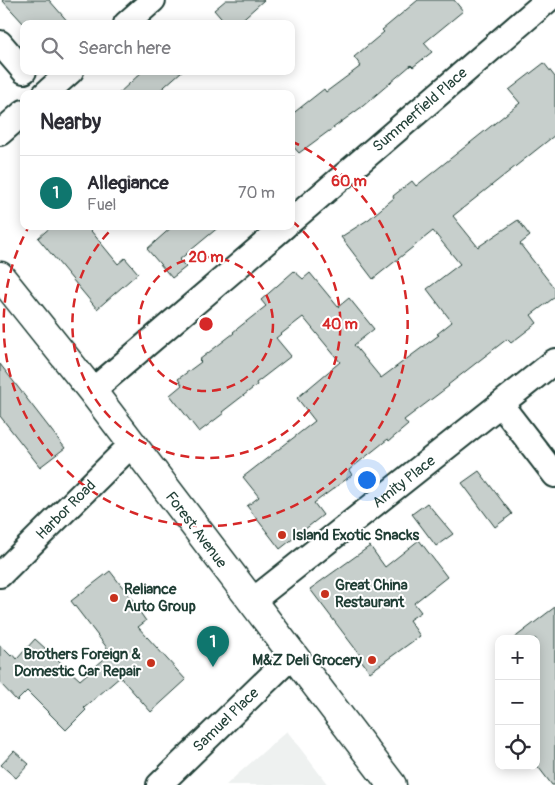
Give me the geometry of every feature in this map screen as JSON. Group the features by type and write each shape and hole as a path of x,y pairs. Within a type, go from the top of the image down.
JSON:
{"main road":[{"name":"Forest Avenue","path":"0,276 92,392 392,785"}],"street":[{"path":"130,20 153,0"},
{"name":"Summerfield Place","path":"295,218 548,0"},
{"path":"0,43 20,66"},
{"path":"27,75 41,90"},
{"path":"49,90 66,75"},
{"path":"0,133 20,116"},
{"path":"92,392 280,230"},
{"name":"Amity Place","path":"251,602 555,361"},
{"path":"501,405 555,475"},
{"name":"Harbor Road","path":"0,575 131,444"},
{"name":"Samuel Place","path":"159,785 293,655"}],"shaded area":[{"path":"287,731 328,785 226,785 238,774"}],"building":[{"path":"2,0 49,0 66,20 20,20"},
{"path":"226,0 264,0 242,20 223,20 214,10"},
{"path":"418,0 454,0 463,11 424,43 432,52 413,67 411,65 363,106 299,153 295,148 295,112 324,89 326,92 361,66 354,57 384,32 382,30"},
{"path":"544,63 555,77 555,135 453,216 478,247 518,220 530,236 520,244 555,289 555,297 531,315 537,323 511,343 507,339 448,385 404,420 408,425 349,470 352,475 314,503 323,515 280,549 247,506 259,497 243,477 315,421 297,398 340,362 303,317 276,338 291,356 199,432 170,395 182,385 178,379 201,362 199,360 266,306 261,300 294,271 303,279 310,273 338,307 349,298 374,329 354,345 381,378 439,335 437,334 452,322 427,289 460,264 433,231 373,279 341,237 369,219 412,181 416,186 520,103 509,90"},
{"path":"139,75 177,75 161,90 122,90"},
{"path":"47,230 90,230 118,264 125,258 138,273 97,309 38,238"},
{"path":"168,230 215,230 179,260 186,267 172,278 147,249"},
{"path":"0,364 65,448 40,467 0,416"},
{"path":"479,471 512,514 495,527 462,483"},
{"path":"427,503 453,534 436,546 412,514"},
{"path":"419,540 447,577 414,603 421,612 409,620 420,636 370,672 358,656 360,655 310,589 370,546 385,567"},
{"path":"110,571 138,607 146,621 138,627 186,680 151,712 120,677 84,708 86,710 66,730 27,691 17,701 0,683 0,645 17,659 35,639 80,680 111,653 71,601"},
{"path":"555,607 555,785 552,785 540,769 540,635 518,635"},
{"path":"14,751 29,764 16,778 1,765"}],"place":[{"name":"Island Exotic Snacks","path":"282,535"},
{"name":"Great China Restaurant","path":"325,594"},
{"name":"Reliance Auto Group","path":"114,598"},
{"name":"M&Z Deli Grocery","path":"372,660"},
{"name":"Brothers Foreign & Domestic Car Repair","path":"151,663"},
{"name":"Allegiance","path":"213,667"}]}
